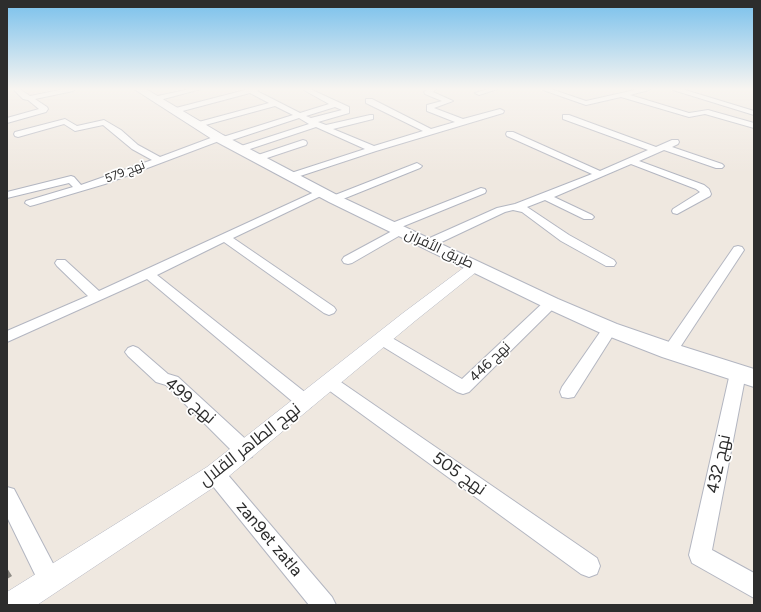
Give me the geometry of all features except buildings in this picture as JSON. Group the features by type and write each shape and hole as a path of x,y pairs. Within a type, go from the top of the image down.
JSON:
{"main road":[{"name":"طريق الأفران","path":"186,118 328,196 550,303 610,329 746,376"}],"street":[{"path":"7,121 19,118"},
{"path":"201,127 215,118"},
{"path":"201,127 215,118"},
{"path":"201,127 230,118"},
{"path":"201,127 242,118"},
{"path":"201,127 278,118"},
{"path":"303,118 373,149"},
{"path":"241,149 327,118"},
{"path":"326,128 368,118"},
{"path":"402,118 431,132"},
{"path":"452,118 463,122"},
{"path":"291,176 373,149 478,118"},
{"path":"568,118 660,149 719,166"},
{"path":"724,118 754,126"},
{"path":"18,134 65,121 75,129 104,122 135,147 159,160"},
{"name":"نهج 579","path":"30,202 79,188 159,160 201,127"},
{"path":"510,134 599,174"},
{"path":"427,244 501,210 517,207 632,161 675,142"},
{"path":"258,158 303,143"},
{"path":"632,161 700,187 705,191 706,194 677,211"},
{"path":"7,337 148,274 224,237 328,196 417,166"},
{"path":"7,195 70,179 79,188"},
{"path":"348,260 396,229 481,192"},
{"path":"544,196 588,217"},
{"path":"517,207 526,210 565,238 610,263"},
{"path":"224,237 329,310"},
{"path":"670,351 738,250"},
{"path":"61,263 97,297"},
{"name":"نهج الطاهر القلال","path":"12,605 215,474 475,266"},
{"path":"148,274 305,402"},
{"name":"نهج 446","path":"382,339 463,388 550,303"},
{"path":"568,392 610,329"},
{"name":"نهج 499","path":"133,352 162,378 172,381 244,450"},
{"name":"نهج 432","path":"746,376 700,555 754,586"},
{"name":"نهج 505","path":"329,382 589,566"},
{"name":"zan9et zatla","path":"215,474 324,605"},
{"path":"7,496 50,581"}]}
